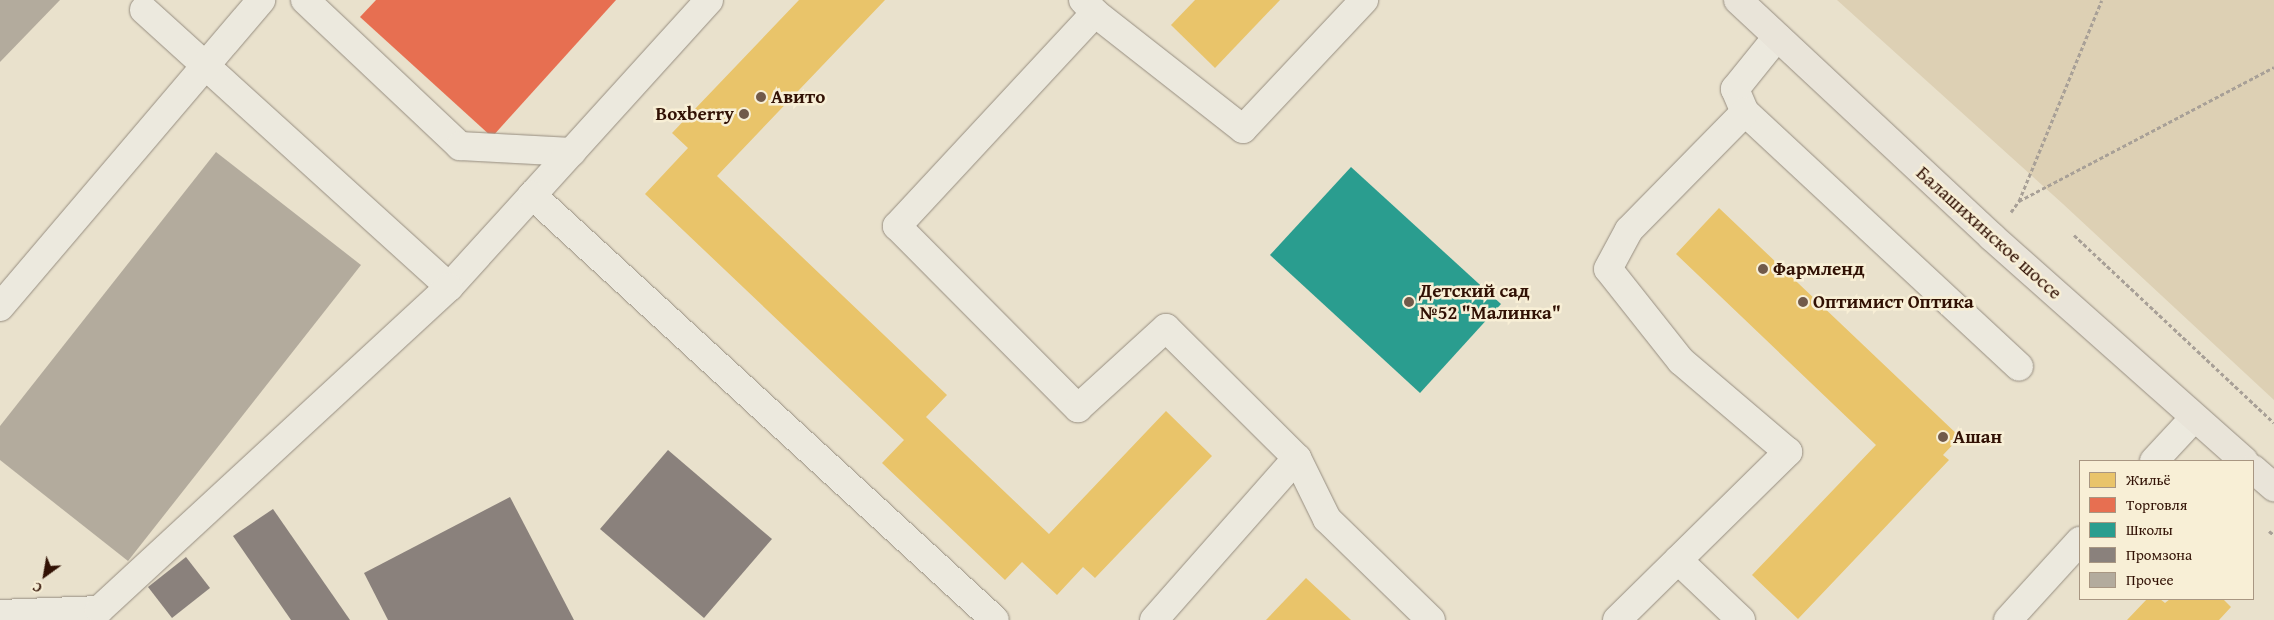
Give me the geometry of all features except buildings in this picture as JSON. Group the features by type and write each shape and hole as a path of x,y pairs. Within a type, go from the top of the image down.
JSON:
{"main road":[{"name":"Балашихинское шоссе","path":"1738,0 1992,237 2193,419 2243,460"},
{"path":"2254,470 2274,487"}],"lane":[{"path":"0,307 204,64 261,0"},
{"path":"306,0 460,146 572,152"},
{"path":"0,614 99,610 449,287 709,0"},
{"path":"1364,0 1243,129 1089,6 897,226 1078,408 1166,328 1297,458 1327,519 1431,620"},
{"path":"144,10 449,287"},
{"path":"1777,37 1735,89 1745,112 2019,367"},
{"path":"1617,620 1788,452 1681,361 1608,269 1629,230 1745,112"},
{"path":"532,195 995,620"},
{"path":"2155,460 2193,419"},
{"path":"1154,620 1297,458"},
{"path":"2008,620 2079,542"},
{"path":"1678,560 1741,620"}],"path":[{"path":"1992,237 2019,201 2102,0"},
{"path":"2019,201 2274,67"},
{"path":"2074,235 2274,423"},
{"path":"2269,531 2274,536"}],"shaded area":[{"path":"1837,0 2274,0 2274,400 2063,204"}],"place":[{"name":"Авито","path":"761,97"},
{"name":"Boxberry","path":"744,114"},
{"name":"Фармленд","path":"1763,269"},
{"name":"Детский сад №52 \"Малинка\"","path":"1409,302"},
{"name":"Оптимист Оптика","path":"1803,302"},
{"name":"Ашан","path":"1943,437"}]}
